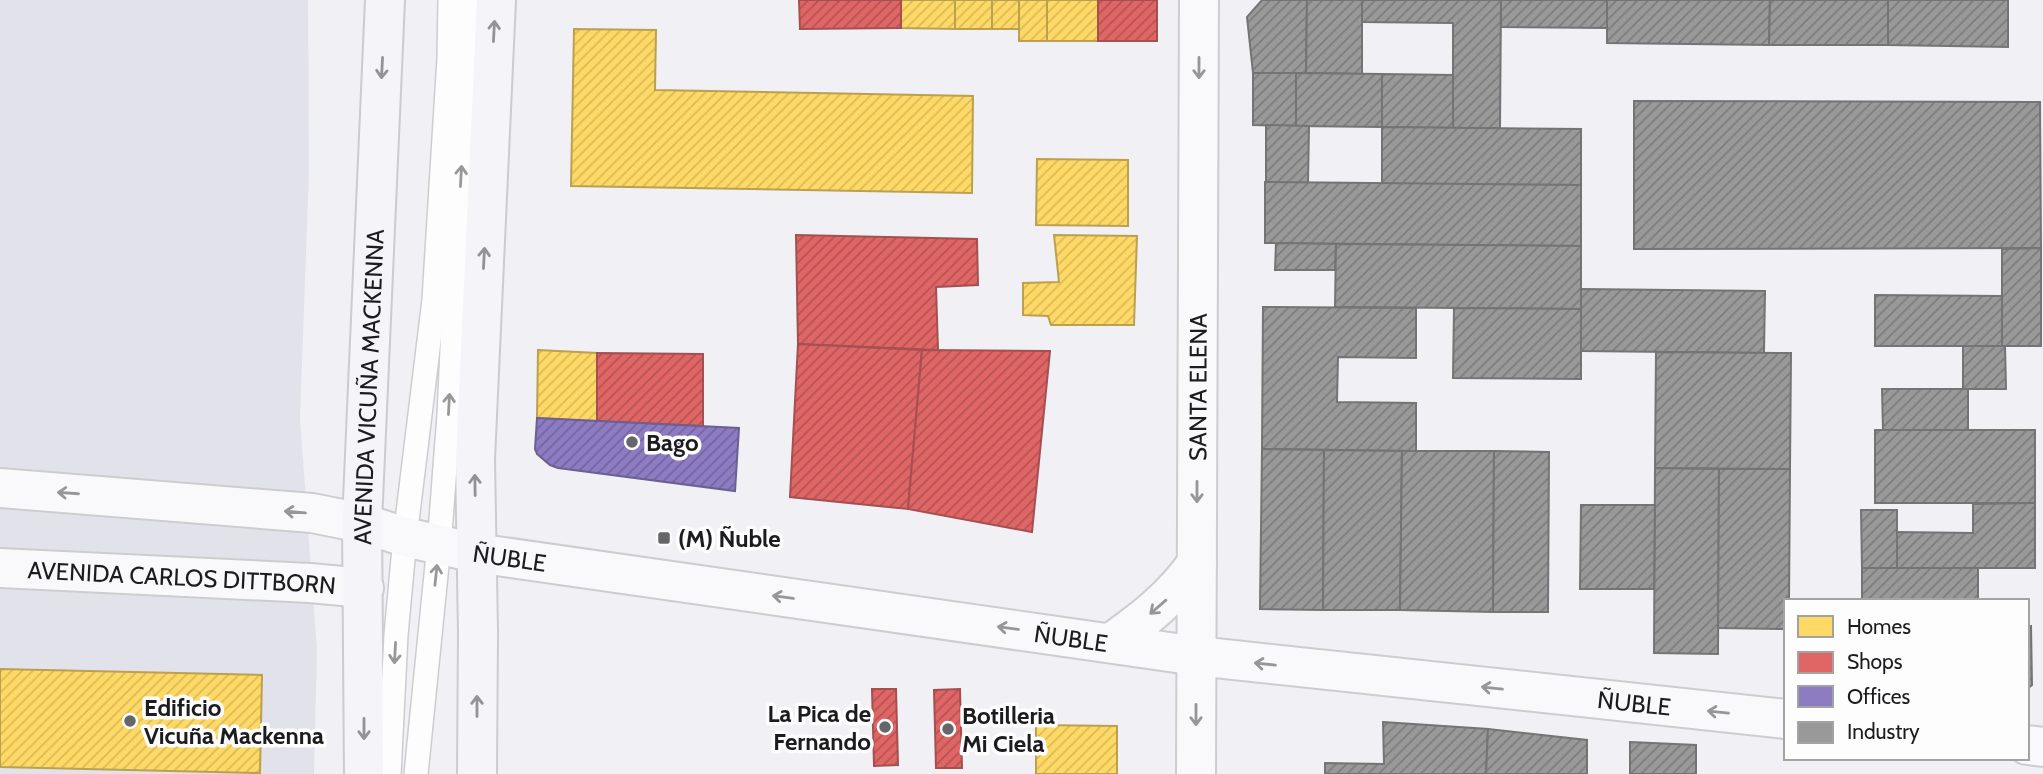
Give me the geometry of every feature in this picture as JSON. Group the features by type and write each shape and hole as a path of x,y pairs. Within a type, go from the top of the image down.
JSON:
{"main road":[{"name":"AVENIDA VICUÑA MACKENNA","path":"363,774 362,523 385,0"},
{"path":"477,774 475,459 496,0"},
{"name":"SANTA ELENA","path":"1196,774 1199,0"},
{"path":"0,488 312,513 362,523"},
{"name":"ÑUBLE","path":"362,523 422,541 476,553 1196,656 1784,719"},
{"path":"1111,643 1161,605 1181,585 1197,563"},
{"name":"AVENIDA CARLOS DITTBORN","path":"0,568 364,588"}],"lane":[{"path":"416,774 422,541 450,0"},
{"path":"389,774 399,604 422,541 449,415 468,0"},
{"path":"364,588 385,594 399,604"}],"shaded area":[{"path":"0,0 308,0 309,171 300,418 317,651 314,774 0,774"}],"building: Homes":[{"path":"901,0 955,0 955,29 901,28"},
{"path":"955,0 992,0 992,29 955,29"},
{"path":"992,0 1019,0 1019,29 992,29"},
{"path":"1019,0 1047,0 1047,41 1019,41"},
{"path":"1047,0 1098,0 1098,41 1047,41"},
{"path":"574,29 656,30 655,90 973,96 972,193 571,186"},
{"path":"1037,159 1128,160 1128,226 1036,225"},
{"path":"1054,235 1137,236 1134,325 1051,325 1048,316 1023,315 1023,283 1059,282"},
{"path":"538,350 597,353 597,421 537,418"},
{"name":"Edificio Vicuña Mackenna","path":"0,669 262,675 260,773 0,767"},
{"path":"1036,725 1117,726 1117,774 1036,774"}],"building: Shops":[{"path":"799,0 901,0 901,28 800,29"},
{"path":"1098,0 1157,0 1157,41 1098,41"},
{"path":"796,235 977,239 978,285 936,287 938,350 798,344"},
{"path":"798,344 922,350 908,509 790,497"},
{"path":"922,350 1050,351 1032,532 908,509"},
{"path":"597,353 703,354 703,426 597,421"},
{"name":"La Pica de Fernando","path":"872,689 896,689 898,765 874,766"},
{"name":"Botilleria Mi Ciela","path":"960,689 962,768 936,768 934,690"}],"building: Offices":[{"path":"537,418 739,428 735,491 558,468 537,454"}],"building: Industry":[{"path":"1262,0 1307,0 1306,73 1253,73 1247,17"},
{"path":"1307,0 1362,0 1362,74 1306,73"},
{"path":"1362,0 1501,0 1500,128 1453,128 1453,23 1362,22"},
{"path":"1501,0 1607,0 1607,28 1501,27"},
{"path":"1607,0 1770,0 1769,45 1607,43"},
{"path":"1770,0 1888,0 1888,45 1769,45"},
{"path":"1888,0 2008,0 2008,47 1888,45"},
{"path":"1253,73 1296,73 1296,126 1253,125"},
{"path":"1296,73 1382,74 1382,127 1296,126"},
{"path":"1382,74 1453,75 1453,128 1382,127"},
{"path":"1634,101 2040,102 2041,248 1634,249"},
{"path":"1266,125 1309,126 1308,183 1266,183"},
{"path":"1382,127 1581,129 1581,185 1382,184"},
{"path":"1265,182 1581,185 1581,246 1265,243"},
{"path":"1276,243 1336,244 1335,270 1275,270"},
{"path":"1336,244 1581,246 1581,309 1335,307"},
{"path":"2041,248 2041,346 2002,346 2002,249"},
{"path":"1581,289 1765,291 1764,353 1581,351"},
{"path":"1875,295 2002,296 2002,346 1875,346"},
{"path":"1263,307 1416,308 1416,358 1338,357 1337,402 1416,403 1416,451 1262,449"},
{"path":"1454,308 1581,309 1581,379 1453,378"},
{"path":"1963,346 2005,346 2006,389 1963,389"},
{"path":"1656,352 1791,353 1790,469 1655,468"},
{"path":"1882,389 1968,389 1968,430 1883,430"},
{"path":"1875,430 2035,430 2035,503 1875,503"},
{"path":"1262,449 1324,450 1323,610 1260,609"},
{"path":"1324,450 1402,451 1400,610 1323,610"},
{"path":"1402,451 1494,451 1493,612 1400,610"},
{"path":"1494,451 1549,452 1548,612 1493,612"},
{"path":"1655,468 1719,469 1718,654 1654,653"},
{"path":"1719,469 1790,469 1789,599 1784,599 1784,629 1718,628"},
{"path":"2035,503 2035,568 1897,568 1897,532 1973,533 1973,504"},
{"path":"1581,505 1655,505 1654,589 1580,589"},
{"path":"1861,510 1897,510 1897,568 1862,568"},
{"path":"1862,568 1978,568 1978,599 1862,599"},
{"path":"2029,626 2031,626 2032,685 2029,687"},
{"path":"1383,722 1488,729 1486,774 1325,774 1325,763 1384,764"},
{"path":"1488,729 1587,740 1587,774 1486,774"},
{"path":"1630,742 1696,745 1696,774 1630,774"}],"place":[{"name":"Bago","path":"632,442"},
{"name":"(M) Ñuble","path":"664,538"},
{"name":"Edificio Vicuña Mackenna","path":"130,721"},
{"name":"La Pica de Fernando","path":"885,727"},
{"name":"Botilleria Mi Ciela","path":"948,729"}]}
